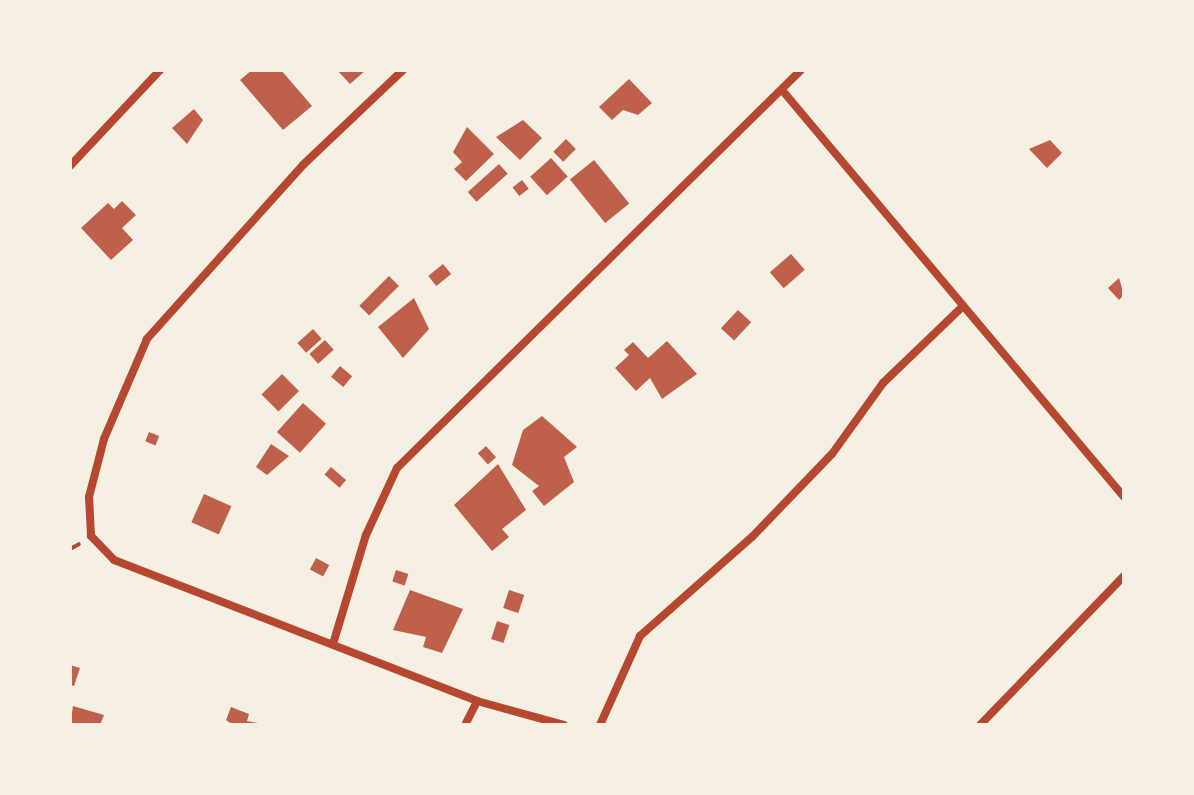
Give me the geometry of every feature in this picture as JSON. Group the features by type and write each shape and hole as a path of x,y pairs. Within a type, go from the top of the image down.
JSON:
{"street":[{"path":"70,166 160,70"},
{"path":"403,70 303,165 147,339 123,386 89,497 91,536 114,560 477,701 564,725"},
{"path":"333,644 366,535 397,468 801,70"},
{"path":"782,90 960,309 1124,497"},
{"path":"600,725 640,636 772,516 832,454 883,383 960,309"},
{"path":"980,725 1124,576"},
{"path":"465,725 477,701"}],"building":[{"path":"252,70 281,70 312,106 283,130 240,80"},
{"path":"337,70 366,70 350,84"},
{"path":"629,79 652,103 638,115 623,110 612,120 599,107"},
{"path":"194,109 203,120 187,144 172,128"},
{"path":"523,120 542,138 520,160 496,137"},
{"path":"467,127 494,154 466,181 454,169 462,162 453,152"},
{"path":"566,139 576,149 563,162 553,152"},
{"path":"1050,140 1062,153 1047,168 1029,149"},
{"path":"551,158 568,177 547,195 530,177"},
{"path":"594,160 629,204 605,223 570,180"},
{"path":"499,164 508,174 476,202 468,192"},
{"path":"522,180 529,189 519,196 513,187"},
{"path":"122,201 136,215 122,228 133,240 111,260 81,228 108,203 114,209"},
{"path":"791,254 805,270 784,288 770,272"},
{"path":"443,264 451,274 436,286 428,276"},
{"path":"389,276 399,286 369,316 359,306"},
{"path":"1119,278 1124,295 1119,300 1108,288"},
{"path":"414,298 429,329 403,358 378,327"},
{"path":"738,310 751,322 734,341 721,328"},
{"path":"313,329 322,339 306,353 297,343"},
{"path":"325,340 334,350 318,364 309,354"},
{"path":"667,341 697,374 662,399 650,378 636,391 615,368 629,355 624,350 633,342 648,358"},
{"path":"340,366 352,376 343,387 331,377"},
{"path":"282,374 299,391 278,411 261,395"},
{"path":"303,403 326,424 300,453 277,432"},
{"path":"542,416 577,447 564,457 574,482 544,506 532,491 539,486 512,465 523,430"},
{"path":"149,432 159,436 155,445 145,441"},
{"path":"271,444 289,456 267,475 256,467"},
{"path":"486,446 496,457 488,465 478,453"},
{"path":"498,464 526,510 502,529 509,537 492,551 454,505"},
{"path":"331,467 346,480 340,488 324,475"},
{"path":"204,494 231,506 219,535 191,522"},
{"path":"316,558 329,565 323,577 310,569"},
{"path":"396,570 408,574 405,585 392,581"},
{"path":"410,590 463,609 442,653 423,647 426,637 393,630"},
{"path":"509,590 524,595 518,613 503,608"},
{"path":"497,621 509,625 503,643 491,639"},
{"path":"70,665 80,668 74,686 70,685"},
{"path":"73,706 104,715 100,725 70,725"},
{"path":"231,707 249,714 247,721 268,725 233,725 226,720"}]}
